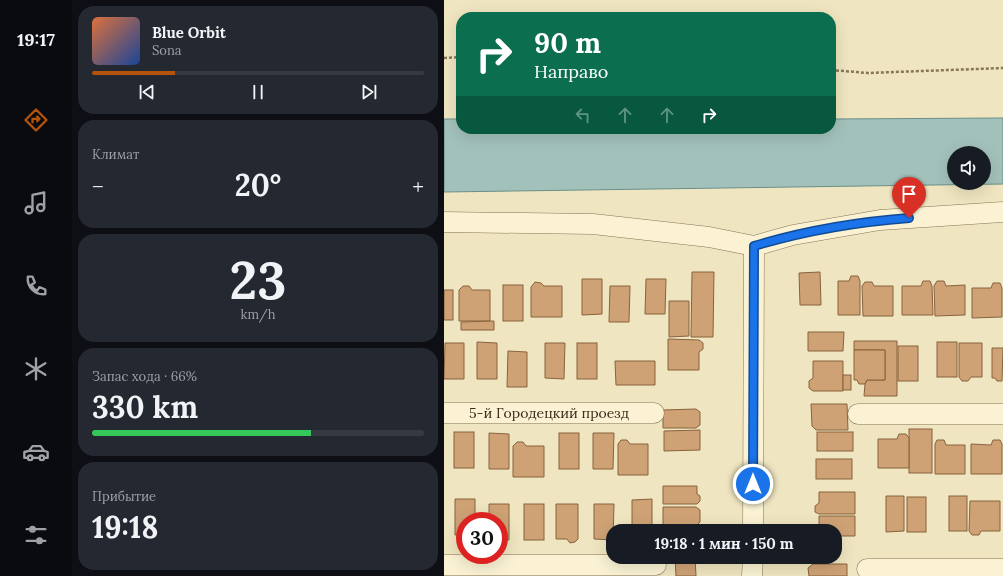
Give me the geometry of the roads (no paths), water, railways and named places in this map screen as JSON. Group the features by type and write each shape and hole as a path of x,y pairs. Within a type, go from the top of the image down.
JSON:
{"street":[{"path":"444,222 593,224 709,237 754,246 793,235 880,220 1003,212"},
{"path":"753,524 754,246"},
{"name":"5-й Городецкий проезд","path":"444,413 654,413"},
{"path":"858,414 1003,414"},
{"path":"752,564 752,576"},
{"path":"444,565 656,565"},
{"path":"866,569 1003,569"}],"water":[{"path":"1003,118 1003,184 991,184 991,146 947,146 947,185 444,192 444,119 456,119 456,134 836,134 836,119"}]}
